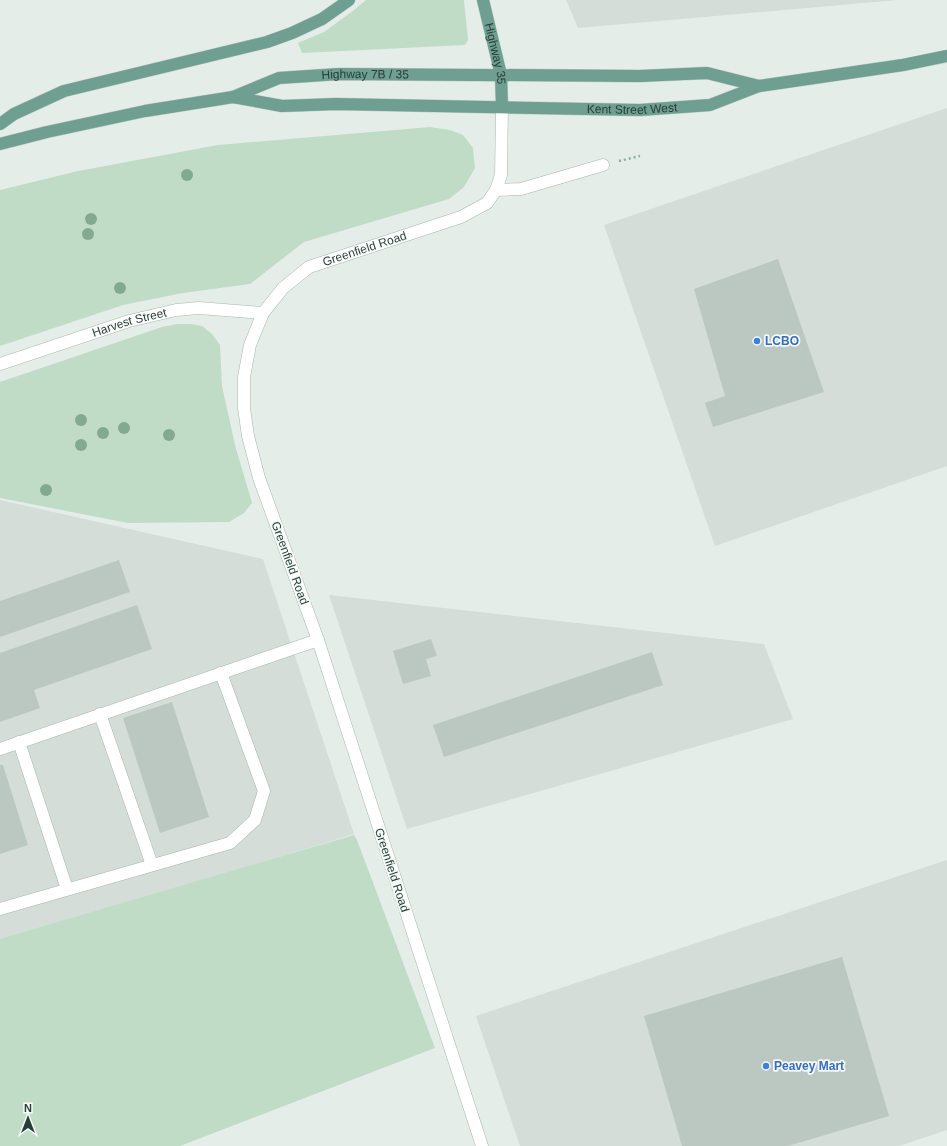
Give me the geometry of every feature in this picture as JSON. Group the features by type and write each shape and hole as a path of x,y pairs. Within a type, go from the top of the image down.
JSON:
{"main road":[{"path":"0,124 14,114 64,91 267,42 286,36 322,19 349,0"},
{"name":"Highway 35","path":"483,0 501,75 502,107"},
{"name":"Kent Street West","path":"502,107 640,110 710,105 759,86 903,65 947,56"},
{"name":"Kent Street West","path":"501,75 640,76 707,73 759,86"},
{"name":"Highway 7B / 35","path":"0,144 47,132 145,111 233,97 279,78 339,74 501,75"},
{"name":"Highway 7B / 35","path":"233,97 282,106 336,104 502,107"}],"street":[{"name":"Greenfield Road","path":"482,1146 318,640 259,478 248,436 244,408 244,377 250,345 263,313 283,288 309,267 461,216 488,203 496,190 501,176 502,107"},
{"path":"496,190 521,189 603,165"},
{"name":"Harvest Street","path":"0,364 129,321 176,310 199,308 263,313"},
{"path":"0,749 318,640"},
{"path":"0,908 230,842 256,820 264,791 221,673"},
{"path":"100,714 152,865"},
{"path":"19,742 67,889"}],"shaded area":[{"path":"566,0 898,0 578,28"},
{"path":"947,108 947,466 715,546 604,225"},
{"path":"0,500 263,559 354,834 0,944"},
{"path":"329,595 764,644 793,719 407,829"},
{"path":"947,860 947,1130 899,1146 520,1146 476,1016"}],"green space":[{"path":"366,0 464,0 468,40 465,45 302,53 298,43 324,32"},
{"path":"430,127 450,130 463,135 473,148 475,168 464,187 449,199 304,242 250,284 183,293 123,305 0,346 0,190 78,171 218,145"},
{"path":"177,324 202,326 212,334 220,345 222,386 235,445 252,503 244,513 229,522 128,523 0,498 0,382 162,327"},
{"path":"354,835 435,1048 180,1146 0,1146 0,939"}],"building":[{"name":"LCBO","path":"778,259 824,392 713,427 705,403 725,396 694,289"},
{"path":"119,560 130,592 0,637 0,601"},
{"path":"137,605 152,649 34,690 40,708 0,722 0,653"},
{"path":"431,639 437,656 426,659 431,676 403,684 393,651"},
{"path":"652,652 663,685 444,757 433,725"},
{"path":"172,702 209,817 160,833 123,718"},
{"path":"0,765 3,765 28,845 0,854"},
{"name":"Peavey Mart","path":"842,957 889,1116 788,1146 682,1146 644,1016"}],"place":[{"name":"LCBO","path":"757,341"},
{"name":"Peavey Mart","path":"766,1066"}]}
